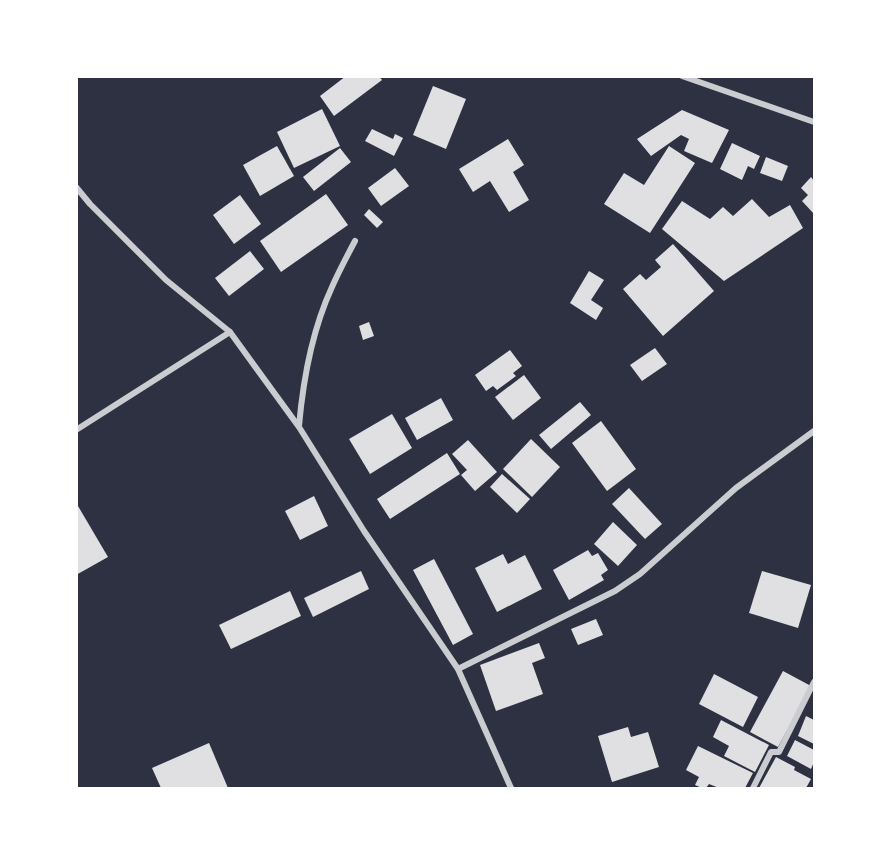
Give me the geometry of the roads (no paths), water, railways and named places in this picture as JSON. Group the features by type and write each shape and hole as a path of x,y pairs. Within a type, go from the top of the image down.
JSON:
{"street":[{"path":"682,76 814,122"},
{"path":"76,187 166,280 230,332 299,427 364,531 458,669 511,789"},
{"path":"299,427 302,391 319,322 332,288 355,241"},
{"path":"76,430 230,332"},
{"path":"458,669 615,591 640,574 736,488 814,430"},
{"path":"753,789 771,752 779,752 814,682"}]}
